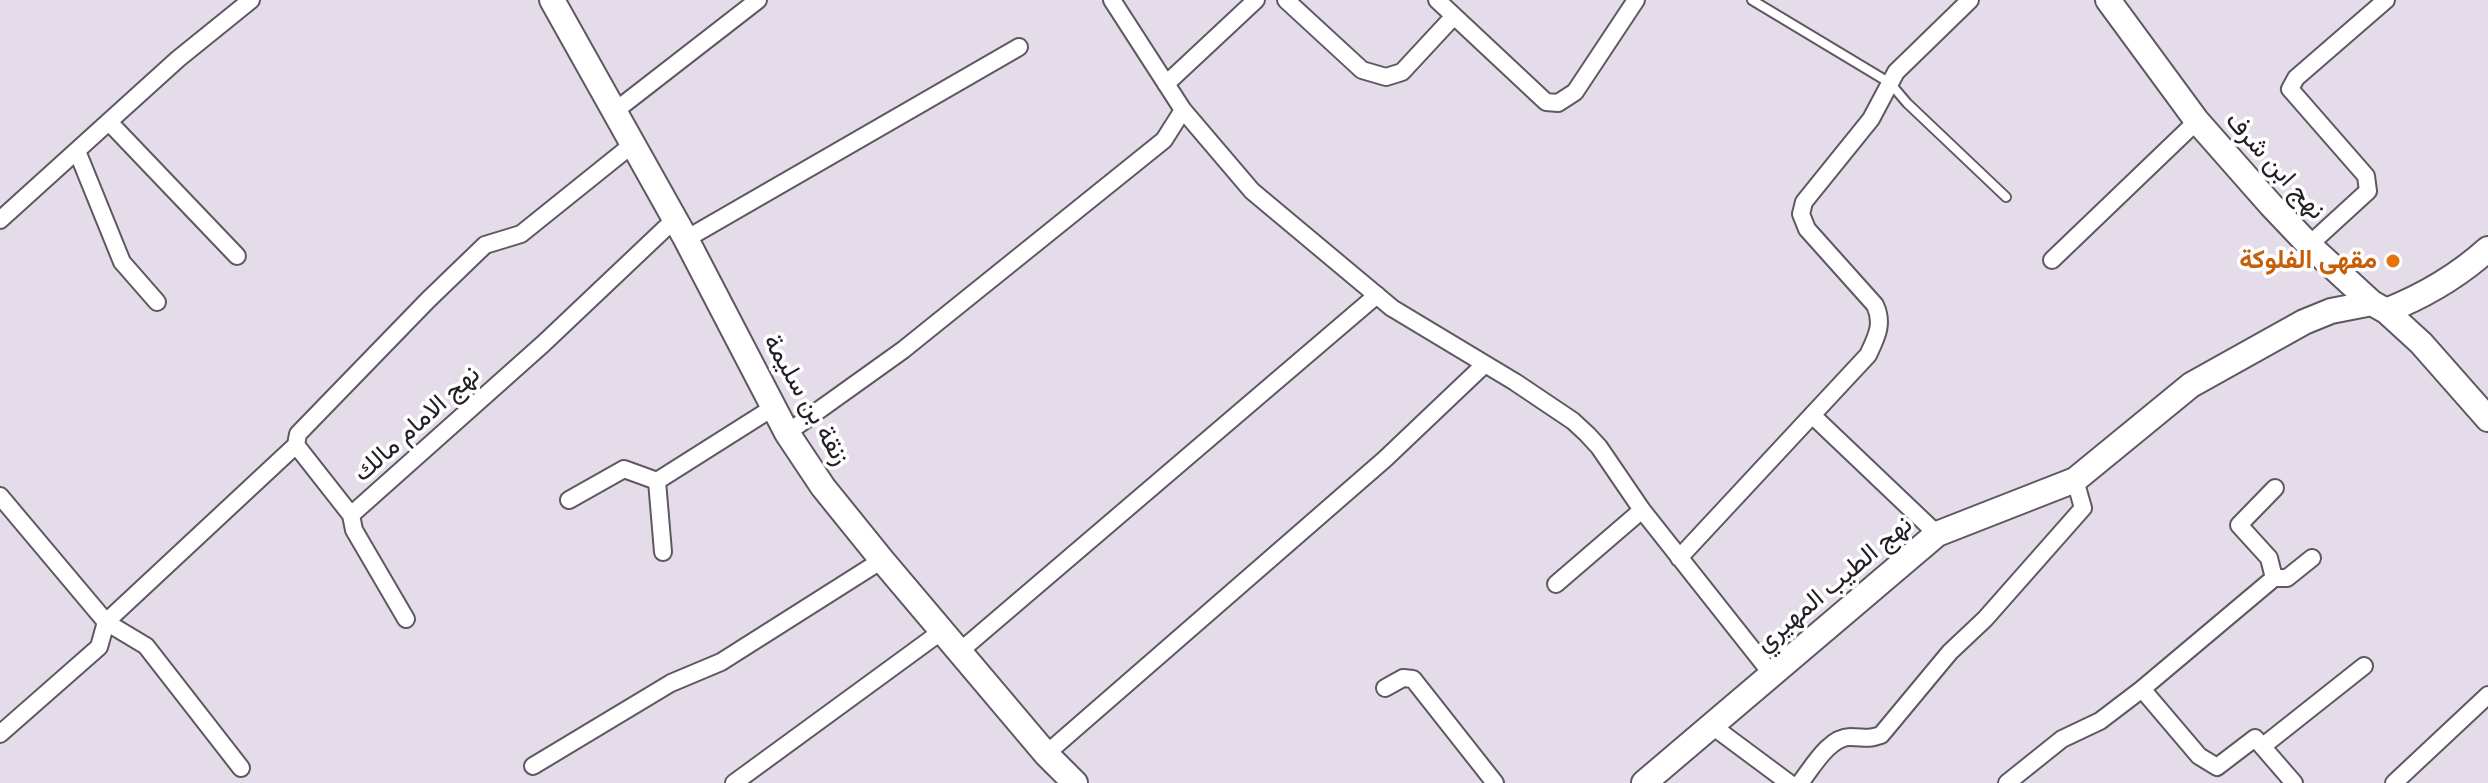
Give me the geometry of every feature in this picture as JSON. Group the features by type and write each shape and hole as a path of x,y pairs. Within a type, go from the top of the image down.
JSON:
{"street":[{"path":"0,220 178,59 251,0"},
{"name":"زنقة بن سليمة","path":"552,0 680,229 787,433 823,487 959,652 1046,754 1075,783"},
{"path":"615,111 758,0"},
{"path":"1112,0 1183,110 1252,191 1392,308 1552,407 1587,434 1642,510 1771,673"},
{"path":"1166,84 1256,0"},
{"path":"1286,0 1362,70 1386,77 1402,72 1454,16"},
{"path":"1437,0 1546,102 1558,103 1575,92 1636,0"},
{"path":"1679,558 1868,355 1879,333 1880,316 1875,305 1807,229 1801,214 1804,202 1871,119 1896,72 1970,0"},
{"name":"نهج ابن شرف","path":"2108,0 2197,121 2309,245 2421,343 2486,414"},
{"path":"2309,245 2368,191 2366,176 2290,89 2296,78 2386,0"},
{"name":"نهج الامام مالك","path":"296,445 351,515 543,344 680,229 1019,47"},
{"path":"787,433 903,350 1164,140 1183,110"},
{"path":"2052,260 2197,121"},
{"path":"109,122 237,256"},
{"path":"0,734 99,647 106,622 296,445 298,434 485,245 521,234 633,144"},
{"path":"77,151 122,262 157,302"},
{"name":"نهج الطيب المهيري","path":"1644,783 1937,534 2075,480 2191,385 2304,322 2331,311 2379,307 2421,297 2488,249"},
{"path":"959,652 1377,295"},
{"path":"1046,754 1385,459 1485,364"},
{"path":"657,481 774,407"},
{"path":"1812,415 1937,534"},
{"path":"569,500 624,469 657,481"},
{"path":"1800,783 1834,742 1849,737 1865,741 1881,735 1950,652 1985,619 2083,508 2075,480"},
{"path":"657,481 663,552"},
{"path":"2274,578 2269,558 2239,525 2275,488"},
{"path":"0,496 106,622 146,646 241,768"},
{"path":"1556,584 1642,510"},
{"path":"351,515 354,530 406,619"},
{"path":"2007,783 2062,739 2100,721 2142,689 2274,578 2287,578 2312,558"},
{"path":"533,766 671,683 721,662 882,560"},
{"path":"734,783 942,631"},
{"path":"2263,746 2364,666"},
{"path":"1385,688 1403,678 1413,679 1495,783"},
{"path":"2142,689 2199,756 2217,767 2255,738 2294,783"},
{"path":"2394,783 2488,695"},
{"path":"1711,725 1789,783"}],"lane":[{"path":"1752,0 1890,83 2006,197"}],"place":[{"name":"مقهى الفلوكة","path":"2393,261"}]}
